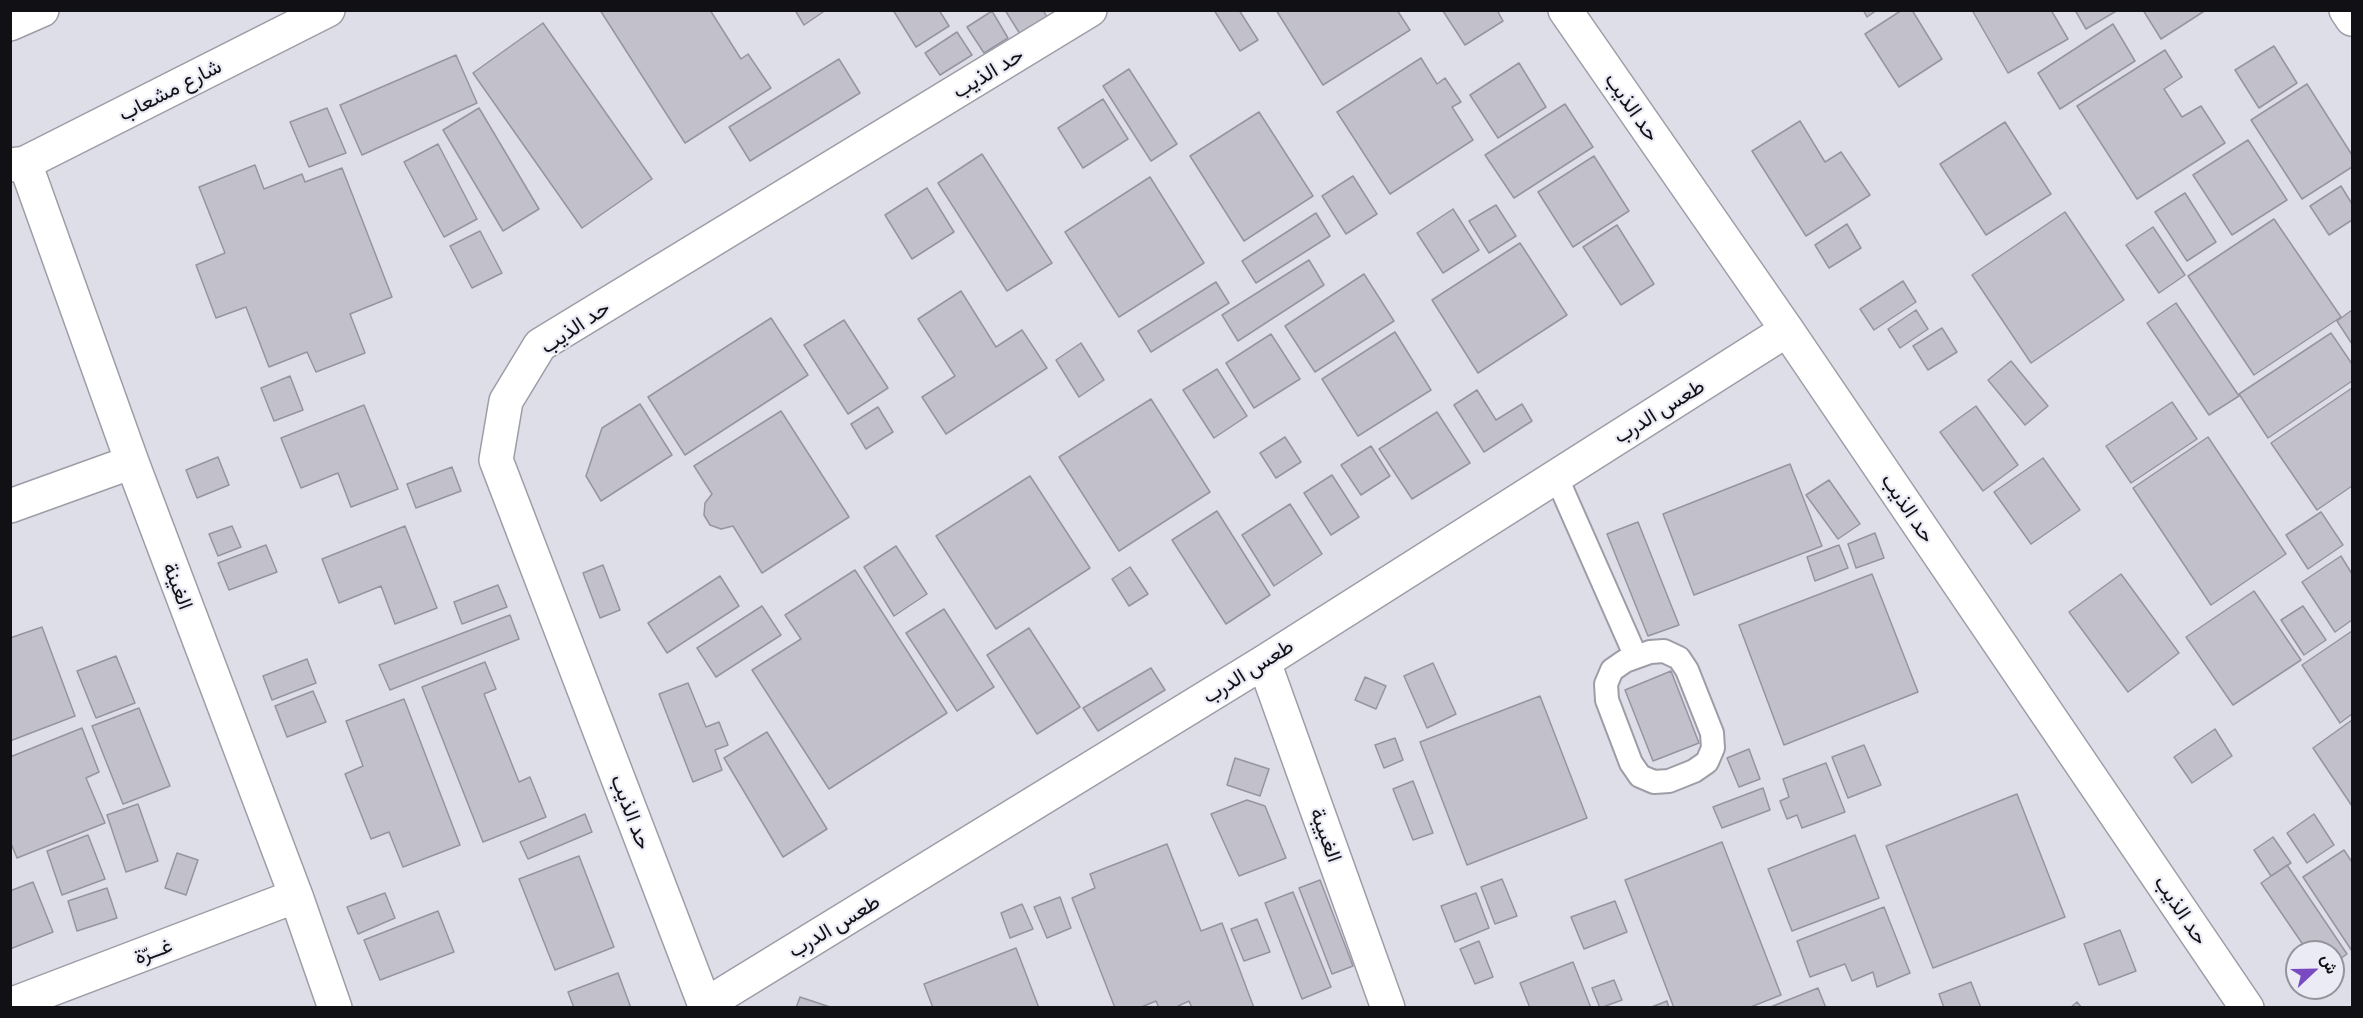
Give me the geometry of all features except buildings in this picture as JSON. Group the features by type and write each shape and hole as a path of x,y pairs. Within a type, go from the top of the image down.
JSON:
{"street":[{"path":"10,24 42,10"},
{"name":"شارع مشعاب","path":"18,164 328,10"},
{"name":"حد الذيب","path":"705,1006 496,460 506,401 540,345 1090,10"},
{"name":"حد الذيب","path":"1565,10 1787,330 2247,1008"},
{"path":"2346,10 2352,19"},
{"name":"الغينة","path":"18,164 296,896 335,1008"},
{"name":"طعس الدرب","path":"705,1006 1264,662 1787,330"},
{"path":"10,506 132,462"},
{"name":"الغبيبة","path":"1264,662 1388,1008"},
{"name":"غــرّة","path":"10,1005 296,896"}],"lane":[{"path":"1556,476 1636,657"},
{"path":"1664,651 1679,658 1687,670 1712,733 1713,748 1707,762 1694,771 1670,781 1654,782 1640,776 1631,763 1607,699 1605,684 1612,670 1636,657 1650,652 1664,651"}]}
